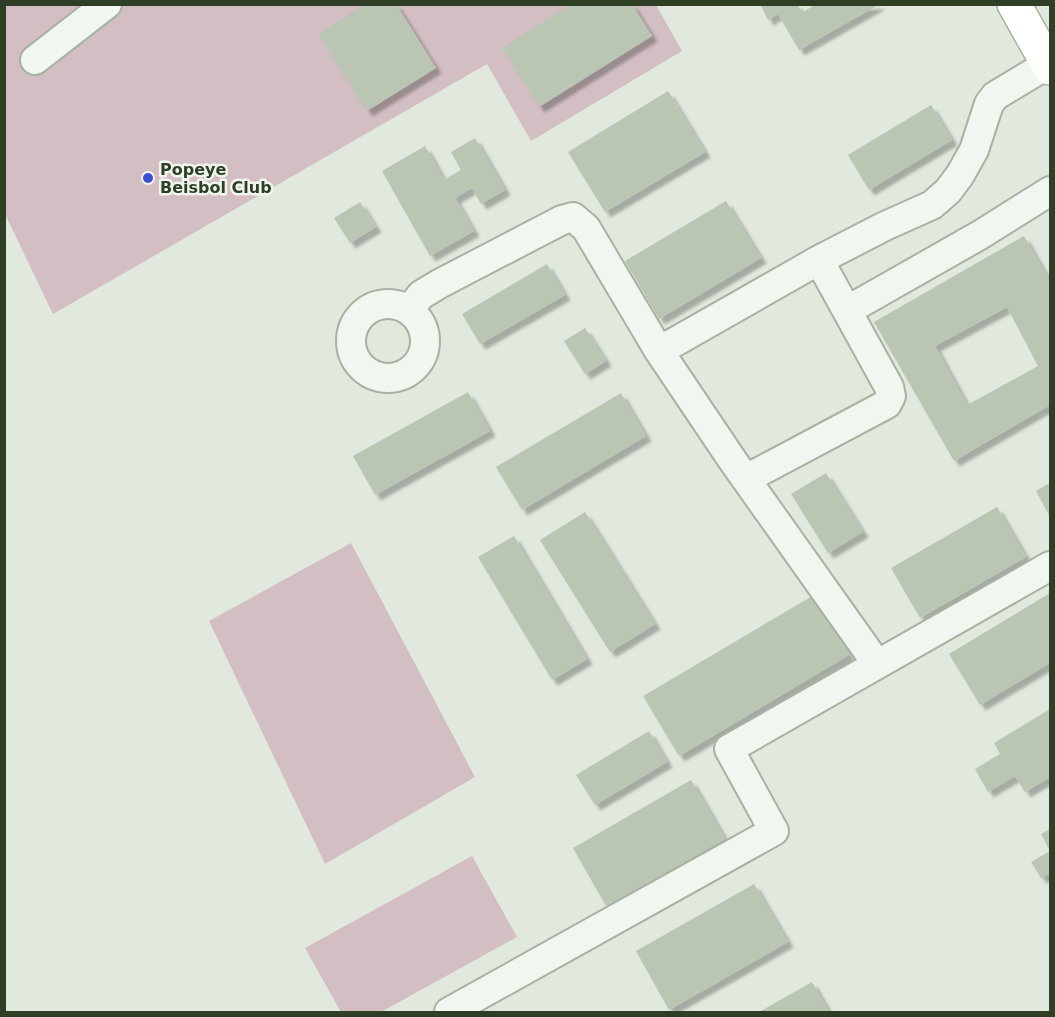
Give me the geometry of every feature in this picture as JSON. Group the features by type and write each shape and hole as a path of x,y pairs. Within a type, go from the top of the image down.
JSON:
{"main road":[{"path":"1014,4 1049,66"}],"lane":[{"path":"35,60 106,4"},
{"path":"659,351 819,260 932,205 948,191 960,175 974,150 989,104 995,96 1049,66"},
{"path":"848,310 980,235 1050,191"},
{"path":"409,310 422,295 439,284 562,220 573,218 586,228 659,351 877,664"},
{"path":"746,479 887,404 891,396 889,387 819,260"},
{"path":"449,1012 774,831 729,749 1050,566"}],"shaded area":[{"name":"Popeye Beisbol Club","path":"5,5 656,5 682,51 531,141 487,64 53,314 5,214"},
{"path":"351,543 475,777 325,864 209,621"},
{"path":"472,856 517,937 381,1012 341,1012 305,948"}],"building":[{"path":"366,4 396,4 436,68 367,111 318,34"},
{"path":"571,4 632,4 652,36 539,107 502,48"},
{"path":"797,4 802,13 816,4 880,4 799,50 778,14 768,20 761,6"},
{"path":"668,91 705,152 605,212 568,152"},
{"path":"931,105 952,140 869,190 848,155"},
{"path":"475,138 505,190 481,204 472,188 455,198 474,231 430,256 382,171 425,146 444,180 461,170 451,152"},
{"path":"726,201 761,258 659,319 625,261"},
{"path":"360,202 376,227 350,243 334,218"},
{"path":"1024,236 1050,282 1050,405 954,461 874,322","holes":["1007,307 1038,366 967,405 935,346"]},
{"path":"547,264 565,295 480,344 462,314"},
{"path":"585,328 606,361 585,374 564,341"},
{"path":"468,392 490,431 375,495 353,456"},
{"path":"621,393 646,436 522,510 496,467"},
{"path":"826,473 863,532 828,553 791,494"},
{"path":"1050,483 1050,517 1036,491"},
{"path":"997,507 1026,557 920,618 891,568"},
{"path":"585,512 655,624 610,652 540,540"},
{"path":"514,536 587,659 552,680 478,557"},
{"path":"1050,593 1050,663 980,705 949,654"},
{"path":"814,595 849,655 679,756 643,696"},
{"path":"1050,709 1050,777 1025,792 1015,776 988,792 975,769 1000,754 994,743"},
{"path":"649,731 667,762 595,805 576,775"},
{"path":"691,780 725,839 606,906 573,848"},
{"path":"1050,829 1050,851 1041,834"},
{"path":"1050,851 1050,873 1041,878 1031,862"},
{"path":"754,884 788,942 669,1010 636,951"},
{"path":"812,982 829,1012 759,1012"}],"place":[{"name":"Popeye Beisbol Club","path":"148,178"}]}
